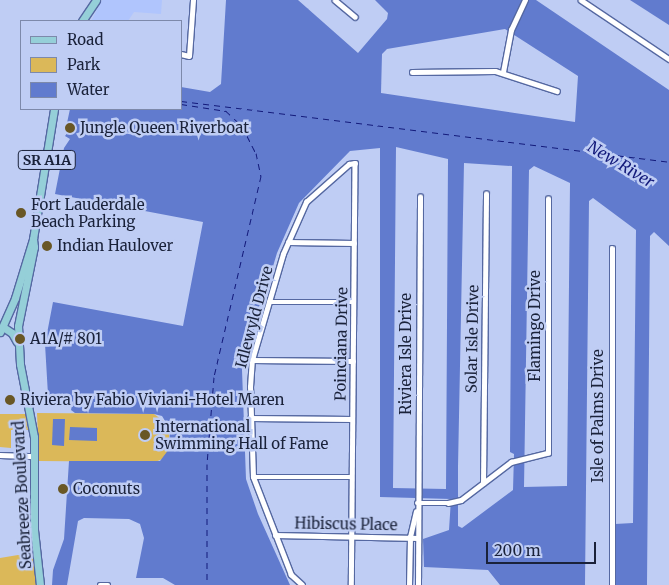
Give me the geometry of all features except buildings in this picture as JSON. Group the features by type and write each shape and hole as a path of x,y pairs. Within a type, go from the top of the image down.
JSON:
{"main road":[{"path":"83,20 96,0"},
{"name":"Seabreeze Boulevard","path":"40,585 34,530 35,456 33,421 17,341 20,312 34,247 33,239 54,110"},
{"name":"SR A1A","path":"1,332 33,239"},
{"path":"1,332 8,334 17,341"}],"street":[{"path":"182,54 189,56 193,0"},
{"path":"335,0 355,16"},
{"path":"503,72 508,38 525,0"},
{"path":"581,0 669,59"},
{"path":"412,72 503,72 557,90"},
{"name":"Idlewyld Drive","path":"302,585 291,575 253,477 250,418 252,360 288,242 306,202 331,178 355,163"},
{"name":"Poinciana Drive","path":"351,585 355,163"},
{"name":"Solar Isle Drive","path":"483,483 486,194"},
{"name":"Riviera Isle Drive","path":"409,585 410,537 416,510 418,486 420,197"},
{"name":"Flamingo Drive","path":"483,483 510,462 527,456 548,453 548,200"},
{"path":"288,242 354,243"},
{"name":"Isle of Palms Drive","path":"612,248 612,585"},
{"path":"269,302 354,302"},
{"path":"252,360 353,361"},
{"path":"250,418 352,419"},
{"path":"0,455 35,456"},
{"path":"253,477 352,478"},
{"path":"417,501 448,503 462,500 483,483"},
{"name":"Riviera Isle Drive","path":"416,510 418,585"},
{"name":"Hibiscus Place","path":"274,535 418,538"},
{"path":"100,585 108,585"}],"shaded area":[{"path":"102,0 162,0 161,14 134,12 129,20 92,20"}],"green space":[{"path":"37,413 154,414 169,425 169,449 165,458 155,462 39,461"},
{"path":"0,414 26,414 28,430 11,430 11,448 0,447"},
{"path":"18,555 29,556 34,560 37,585 0,585 0,558"}],"water":[{"name":"New River","path":"226,0 298,0 358,53 387,19 388,13 375,0 536,0 669,90 669,246 654,232 650,236 647,585 615,585 615,524 633,523 636,230 593,198 589,201 585,585 500,585 488,570 424,567 423,539 449,530 451,499 380,497 380,148 350,151 299,203 277,253 242,370 246,479 258,514 290,585 175,585 163,578 136,578 144,538 140,524 129,519 84,518 78,521 67,585 52,585 53,570 64,539 69,461 160,461 169,449 170,429 162,416 154,414 75,413 71,410 72,405 59,396 48,395 45,344 53,302 183,326 203,222 55,194 64,148 70,139 65,136 74,124 67,123 70,110 182,110 182,87 210,92 221,84","holes":["505,29 578,76 575,122 381,93 382,54 387,49","396,147 448,159 446,489 393,488","464,163 512,166 510,452 514,454 513,490 462,528 458,526 458,467","534,166 570,183 567,486 524,487 529,170"]},
{"path":"630,0 669,0 669,25"},
{"path":"53,419 65,419 64,446 52,445"},
{"path":"70,427 97,428 97,441 69,440"}],"ferry route":[{"path":"182,101 669,162"},
{"path":"182,104 226,111 242,126 256,153 261,176 214,377 207,464 207,585"}],"place":[{"name":"Jungle Queen Riverboat","path":"70,128"},
{"name":"Fort Lauderdale Beach Parking","path":"21,213"},
{"name":"Indian Haulover","path":"47,246"},
{"name":"A1A/# 801","path":"20,339"},
{"name":"Riviera by Fabio Viviani-Hotel Maren","path":"10,400"},
{"name":"International Swimming Hall of Fame","path":"145,435"},
{"name":"Coconuts","path":"63,489"}]}
